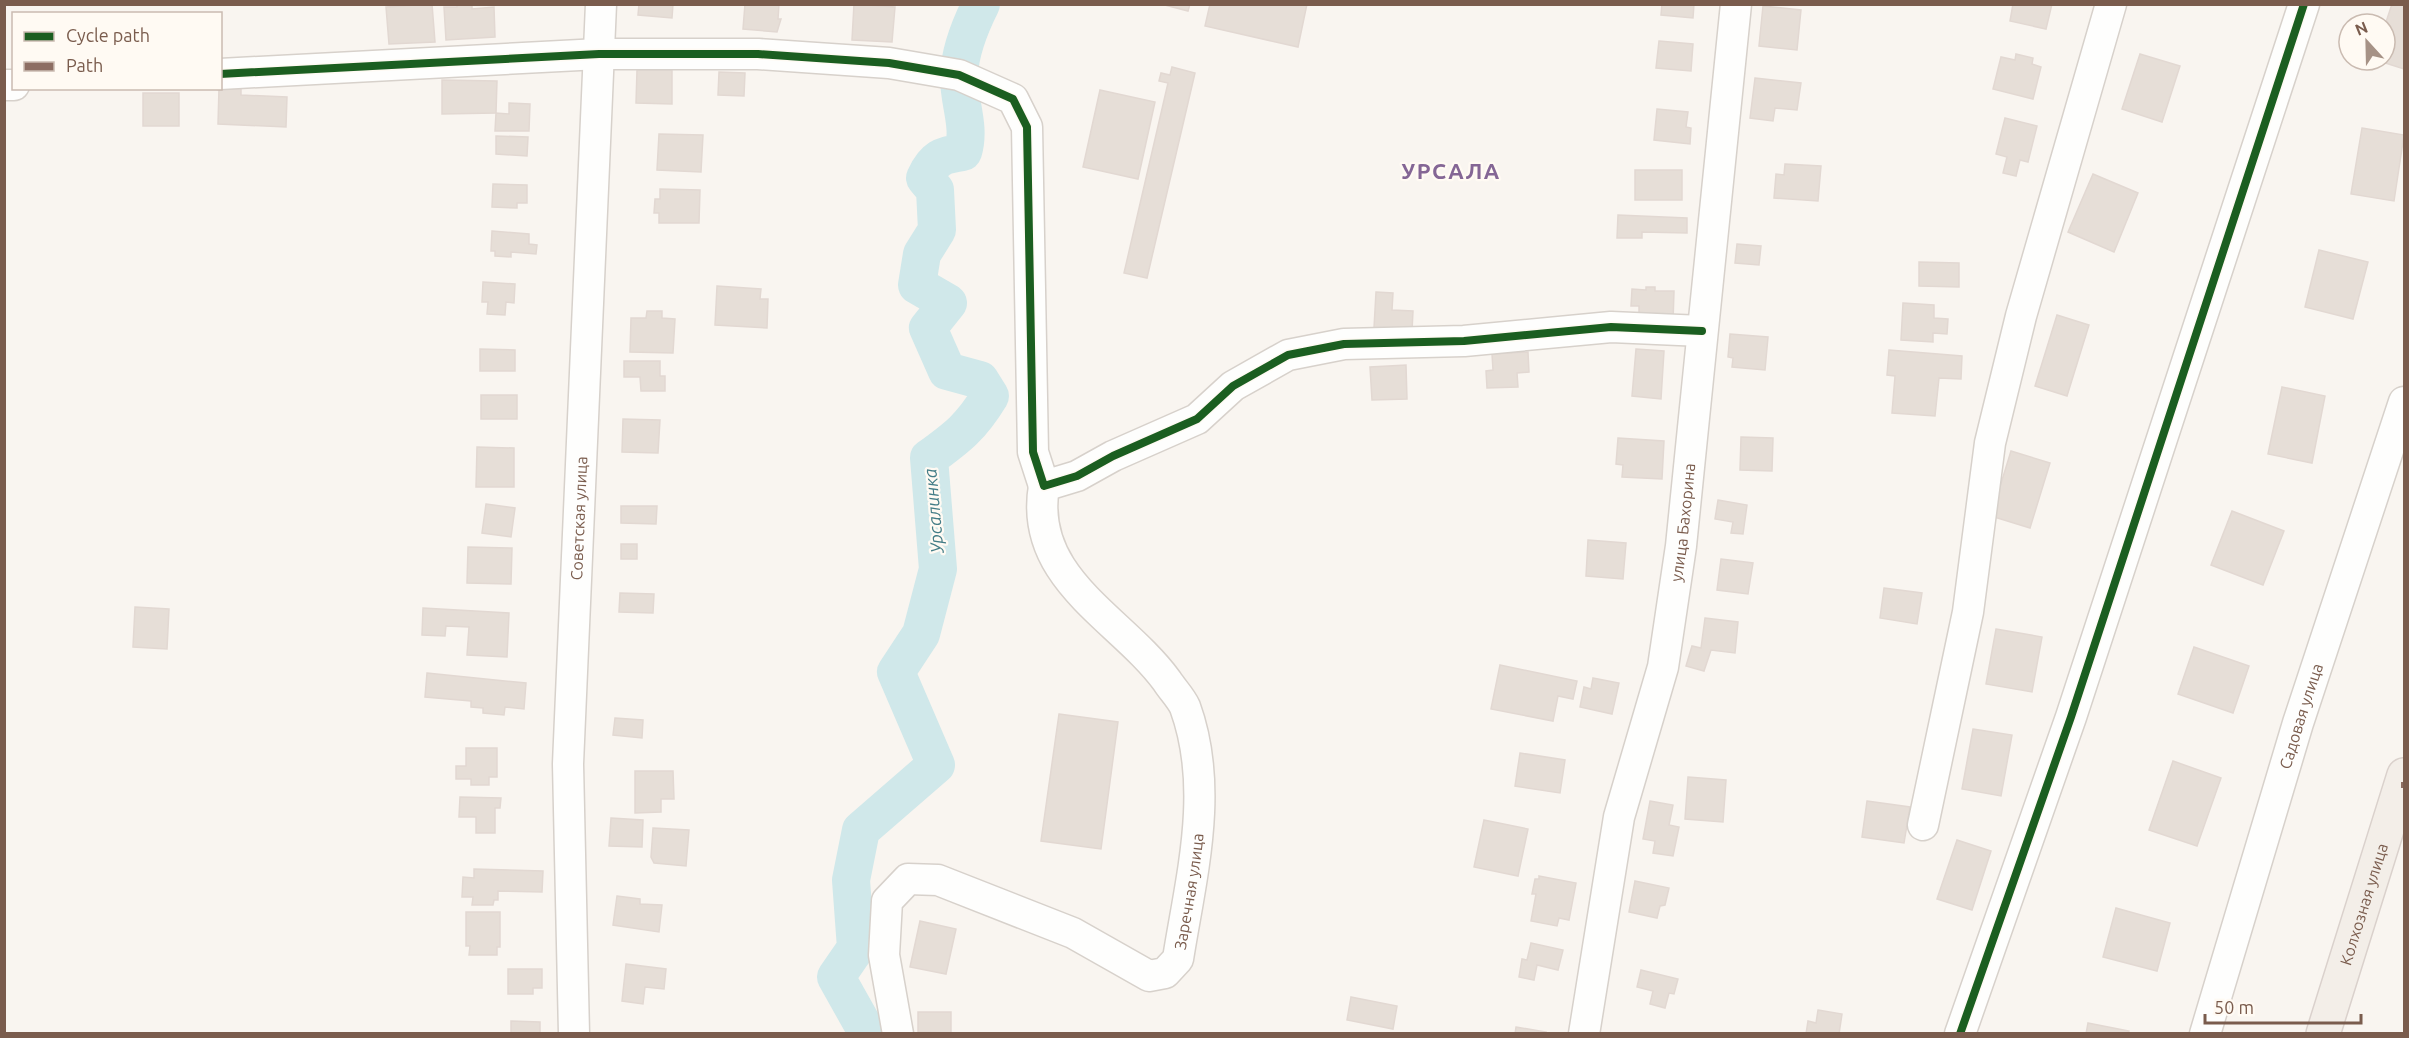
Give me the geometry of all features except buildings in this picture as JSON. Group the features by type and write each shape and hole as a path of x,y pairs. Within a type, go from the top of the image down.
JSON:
{"main road":[{"name":"Колхозная улица","path":"2323,1034 2404,775"}],"street":[{"name":"Советская улица","path":"574,1034 568,764 602,4"},
{"name":"улица Бахорина","path":"1584,1034 1619,817 1663,667 1681,546 1736,4"},
{"path":"1923,825 1968,612 1990,443 2020,316 2111,4"},
{"path":"1960,1034 2072,717 2304,4"},
{"path":"222,74 599,54 758,54 889,63 959,75 1013,99 1027,128 1033,452 1044,486 1077,476 1113,456 1197,419 1233,386 1288,355 1344,344 1464,342 1611,327 1702,331"},
{"name":"Садовая улица","path":"2205,1034 2298,723 2404,402"},
{"name":"Заречная улица","path":"898,1034 884,955 886,901 908,879 938,880 1073,933 1149,976 1165,973 1178,959 1199,830 1199,771 1184,705 1158,669 1073,586 1045,539 1041,504 1044,486"}],"waterway":[{"name":"Урсалинка","path":"868,1034 836,977 856,948 851,880 861,830 936,765 896,672 921,634 938,569 929,458 963,431 977,416 990,396 980,380 947,371 928,328 948,303 917,285 922,254 937,230 935,190 925,178 939,159 963,152 966,133 959,85 961,56 981,4"}],"cycle path":[{"path":"1960,1034 2071,717 2304,4"},
{"path":"222,74 599,54 758,54 889,63 959,75 1013,99 1027,127 1033,452 1044,486 1077,476 1113,456 1197,419 1233,386 1288,355 1344,344 1464,341 1611,327 1702,331"}],"district":[{"name":"УРСАЛА","path":"1451,170"}]}
